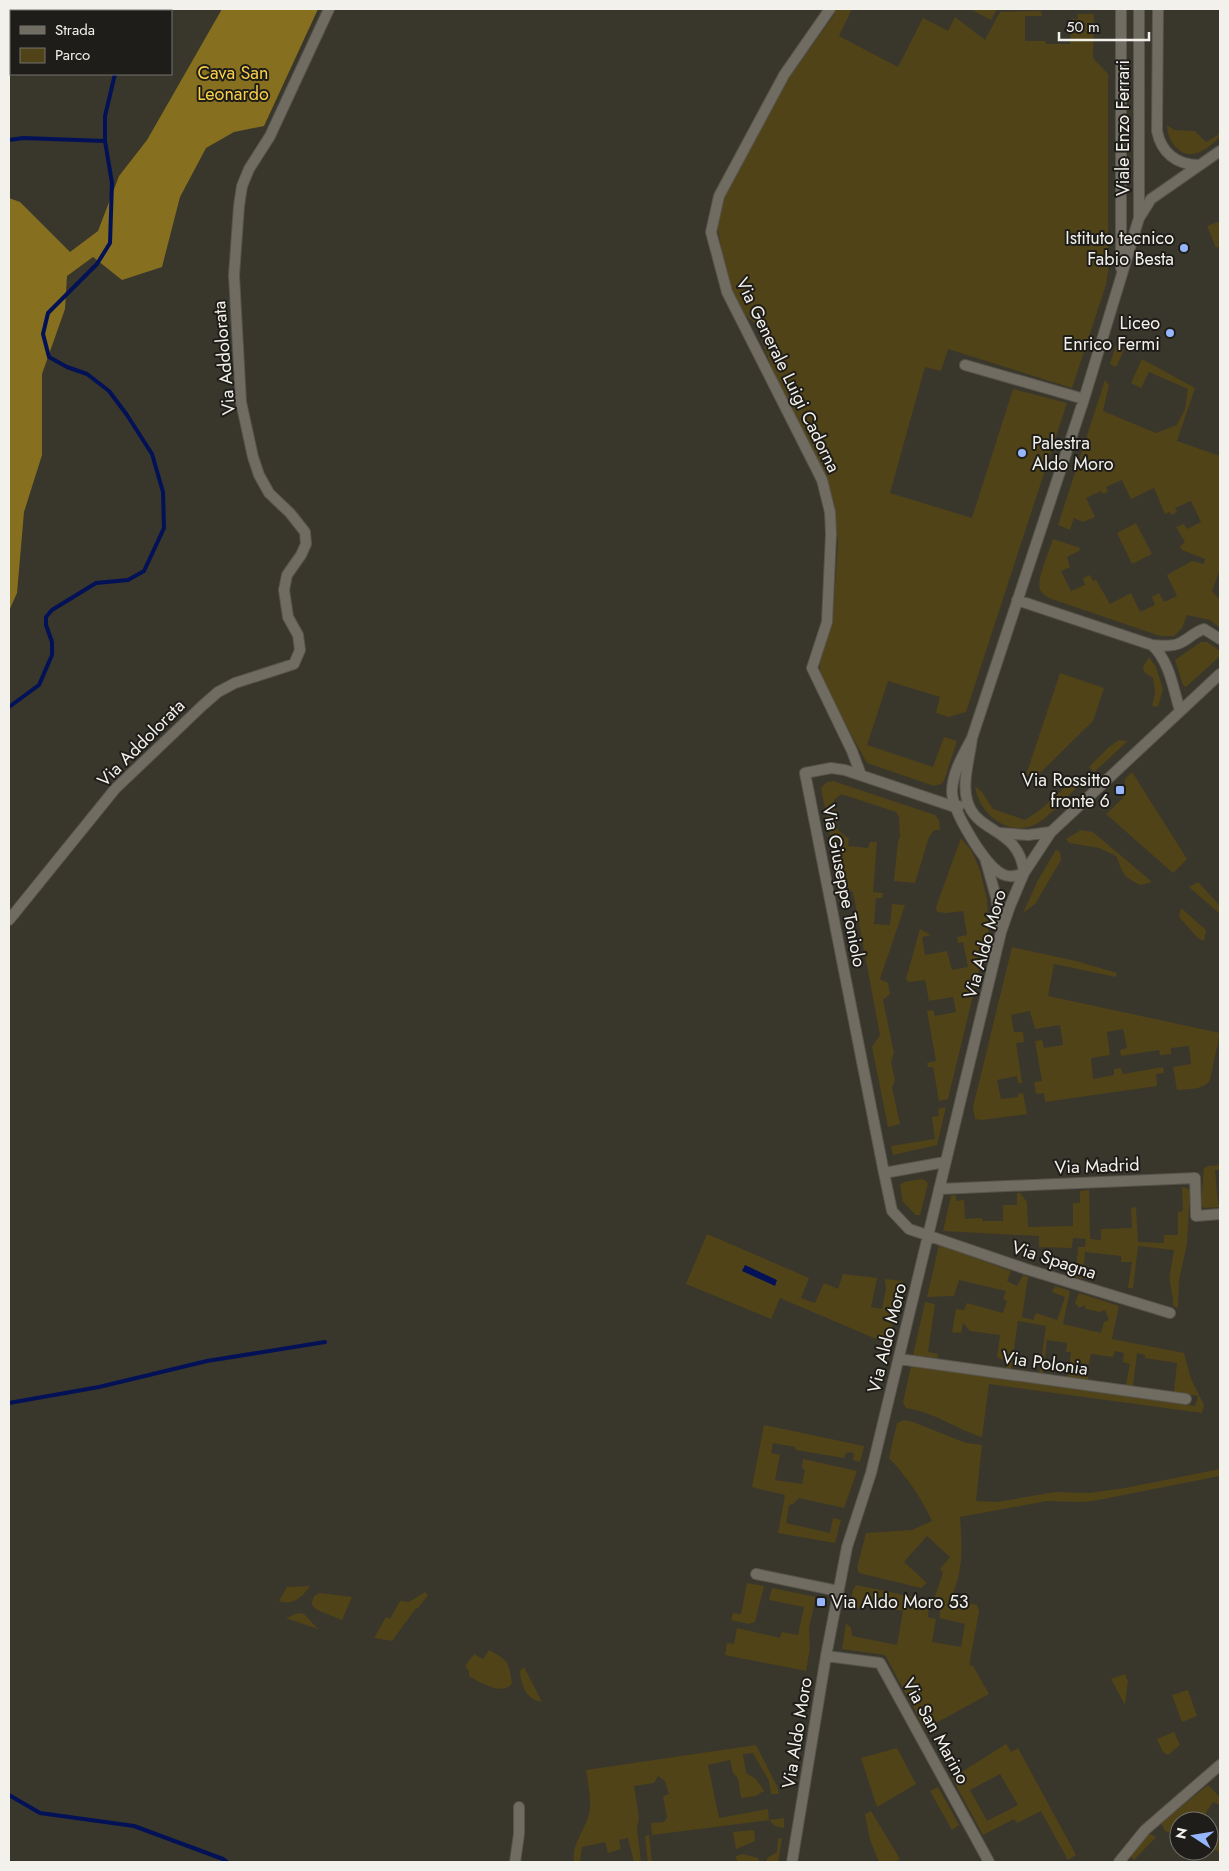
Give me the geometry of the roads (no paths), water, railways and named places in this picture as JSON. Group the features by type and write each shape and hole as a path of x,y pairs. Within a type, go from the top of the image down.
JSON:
{"street":[{"name":"Via Addolorata","path":"9,920 115,789 202,706 218,692 235,682 294,664 300,650 298,635 288,617 284,590 287,575 302,555 306,544 305,532 290,513 269,493 259,476 253,457 241,402 234,275 242,186 249,169 270,136 329,9"},
{"name":"Via Generale Luigi Cadorna","path":"830,9 784,75 718,196 711,232 727,292 822,480 830,512 831,534 827,622 812,668 861,774"},
{"path":"1121,9 1121,280"},
{"name":"Viale Enzo Ferrari","path":"1139,9 1139,218"},
{"path":"1158,9 1157,131 1159,141 1171,157 1191,165 1199,165"},
{"path":"972,738 966,784 968,802 983,823 999,833 1016,848 1023,860 1024,873 1008,876 1001,873 985,857 964,826 955,807 953,783 959,762 972,738 1084,399 1139,218 1152,199 1220,151"},
{"path":"965,365 1084,399"},
{"path":"1017,600 1152,645 1180,644"},
{"path":"1165,662 1170,651 1197,631 1204,629 1220,638"},
{"path":"1152,645 1161,653 1165,662 1180,711"},
{"name":"Via Aldo Moro","path":"792,1862 826,1656 847,1547 871,1473 1001,932 1010,906 1024,873 1051,832 1220,674"},
{"name":"Via Giuseppe Toniolo","path":"884,1173 805,773 831,768 861,774 955,807"},
{"path":"955,807 968,802"},
{"path":"999,833 1028,835 1051,832"},
{"path":"985,857 996,897 1001,932"},
{"path":"884,1173 945,1162"},
{"name":"Via Spagna","path":"884,1173 892,1211 909,1229 1026,1269 1170,1313"},
{"name":"Via Madrid","path":"939,1189 1195,1178 1196,1216 1220,1214"},
{"name":"Via Polonia","path":"899,1359 1186,1399"},
{"path":"756,1574 838,1591"},
{"name":"Via San Marino","path":"826,1656 880,1663 989,1862"},
{"path":"1119,1862 1145,1830 1220,1765"},
{"path":"515,1862 519,1834 519,1807"}],"waterway":[{"name":"Cava San Leonardo","path":"9,707 39,685 52,655 52,642 46,625 46,617 52,610 96,583 128,580 144,571 164,528 163,492 152,454 109,391 87,374 67,367 49,357 43,334 48,313 97,264 110,243 112,183 105,141 105,116 115,75"},
{"path":"9,140 23,138 105,141"},
{"path":"9,1403 99,1387 207,1361 325,1342"},
{"path":"9,1795 40,1813 134,1826 227,1862"}],"place":[{"name":"Istituto tecnico Fabio Besta","path":"1184,248"},
{"name":"Liceo Enrico Fermi","path":"1170,333"},
{"name":"Palestra Aldo Moro","path":"1022,453"},
{"name":"Via Rossitto fronte 6","path":"1120,790"},
{"name":"Via Aldo Moro 53","path":"821,1602"}]}
